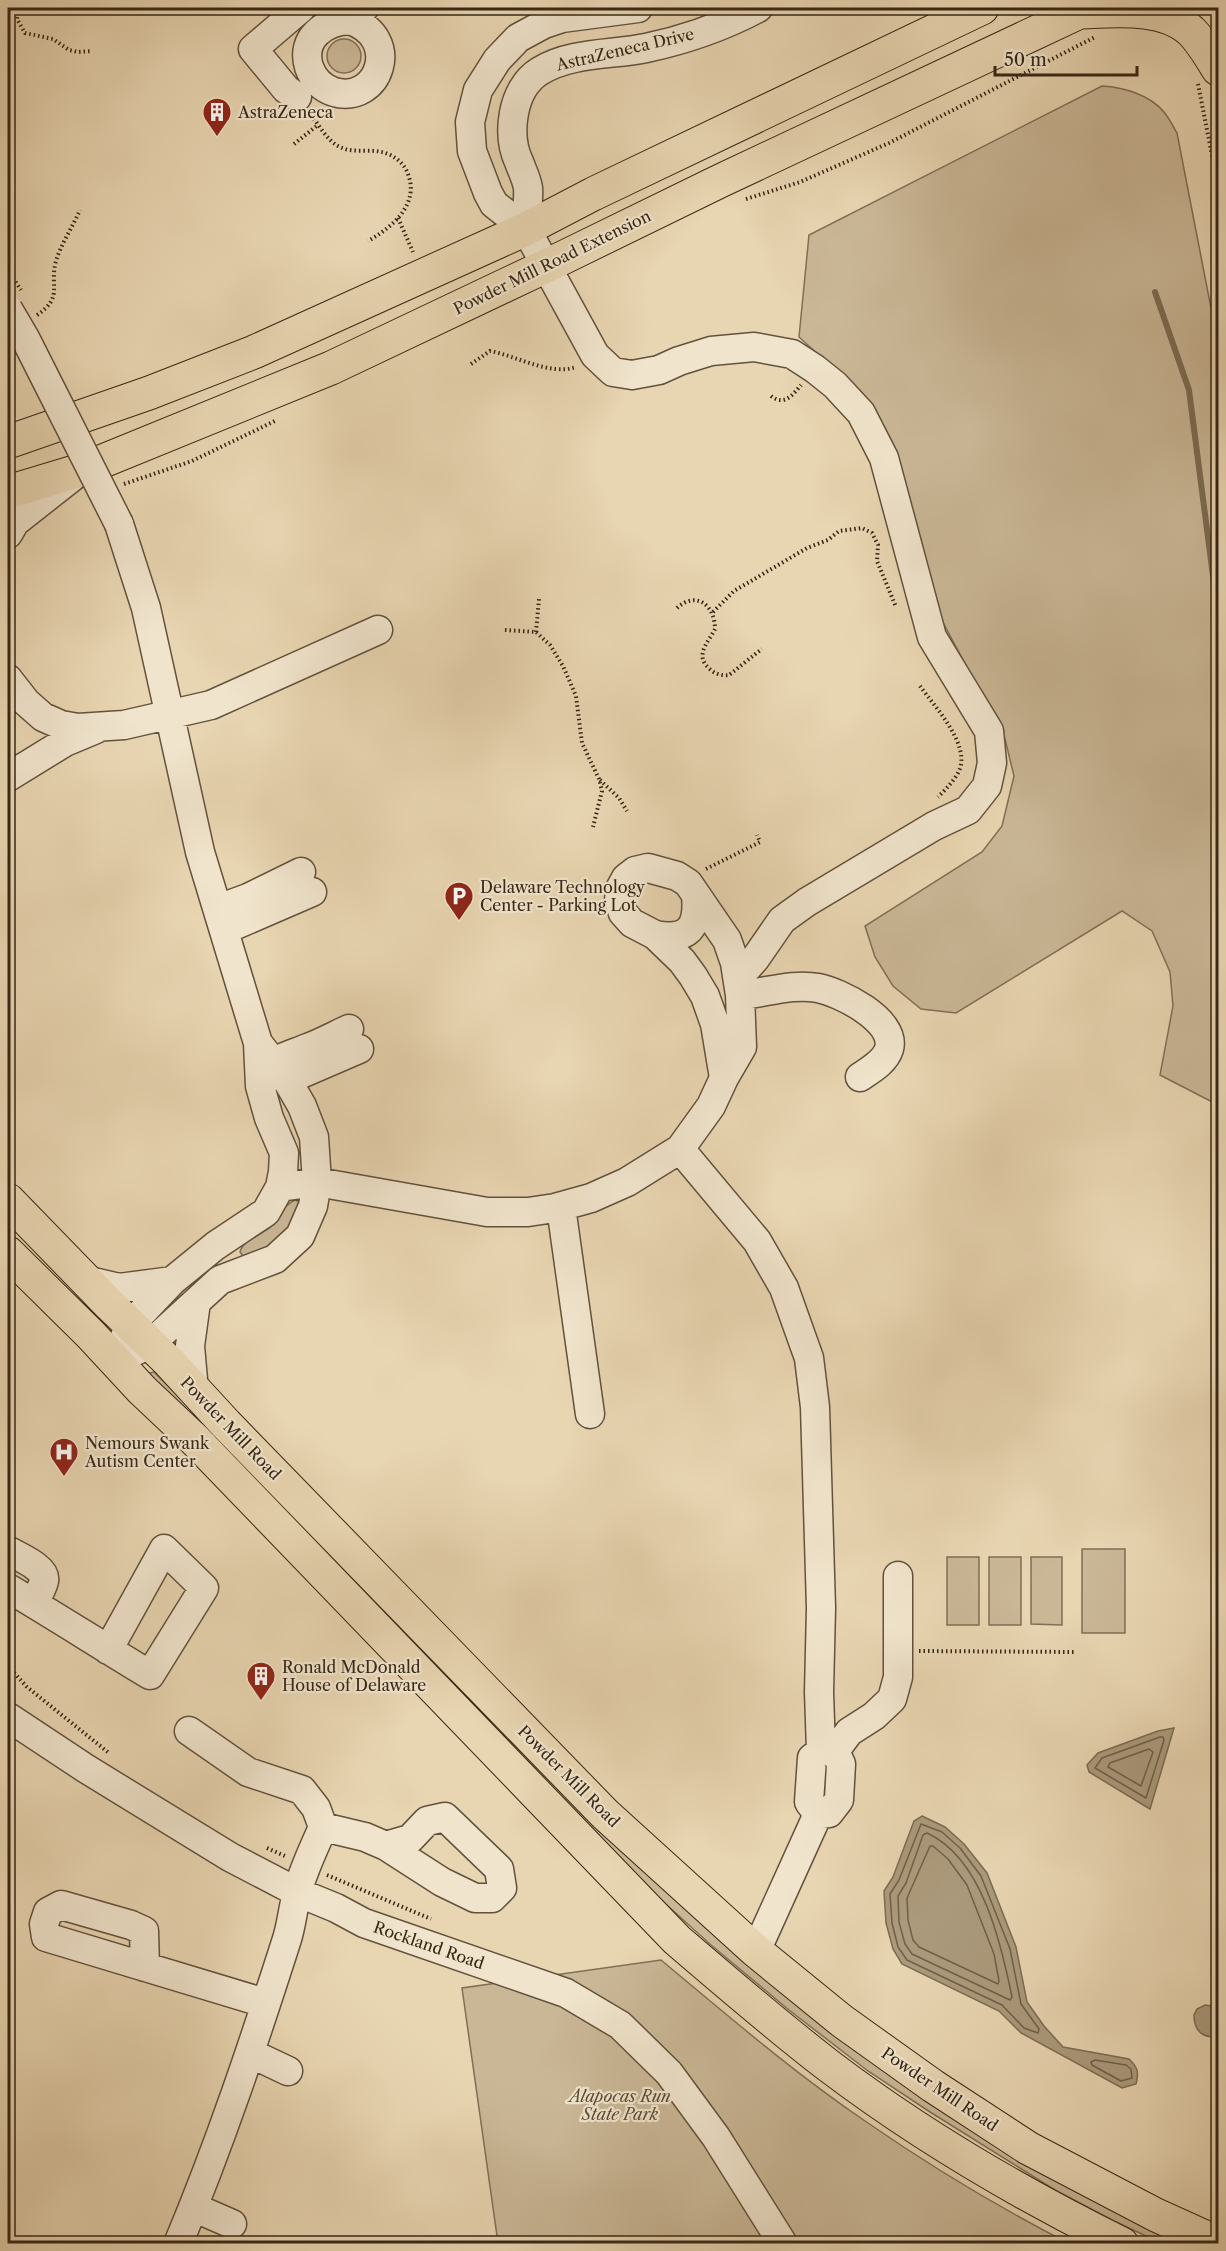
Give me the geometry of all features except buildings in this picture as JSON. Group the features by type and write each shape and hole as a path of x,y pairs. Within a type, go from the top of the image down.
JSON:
{"highway":[{"path":"8,442 139,397 254,352 526,229 593,194 982,8"},
{"path":"1089,18 1125,11 1154,14 1173,20 1190,30 1207,73"},
{"name":"Powder Mill Road Extension","path":"8,492 81,470 331,368 720,180 1089,18"},
{"name":"Powder Mill Road","path":"8,1200 605,1814 756,1951 842,2021 1028,2148 1156,2215 1218,2243"},
{"path":"8,1254 115,1360 677,1940 756,2008 830,2067 930,2137 1016,2188 1122,2244"}],"street":[{"path":"297,97 286,88 253,49 301,8"},
{"path":"638,8 562,18 544,24 518,38 489,70 478,90 470,122 472,151 494,204 526,229 595,355 613,372 632,375 658,370 679,360 711,351 754,347 792,354 836,385 861,413 884,458 932,637 973,701 989,731 992,763 987,786 968,810 934,826 807,902 782,920 755,958 739,986"},
{"name":"AstraZeneca Drive","path":"526,229 528,187 516,156 513,126 519,97 526,84 537,73 550,65 568,59 612,54 678,40 758,8"},
{"path":"19,314 26,338 119,524 146,608 200,852 221,919 268,1063 302,1106 314,1137 317,1182 314,1206 300,1236 274,1259 220,1280 196,1302 140,1334"},
{"path":"8,534 15,522 81,470"},
{"path":"8,680 26,702 43,717 61,725 98,728 124,725 211,705 378,630"},
{"path":"8,777 65,742 98,728"},
{"path":"698,884 688,883 678,876 648,868 635,871 626,879 620,889 619,900 623,913 632,923 655,935 682,961 705,996 715,1024 724,1078"},
{"path":"221,919 256,894 307,882"},
{"path":"280,1187 317,1182 487,1212 528,1212 561,1207 591,1198 627,1182 680,1149 711,1106 742,1047 739,986 727,940 698,884"},
{"path":"655,935 681,936 689,930 696,920 698,910 698,884"},
{"path":"739,986 762,993 787,988 816,987 843,995 864,1008 887,1034 890,1047 884,1059 860,1077"},
{"path":"268,1063 354,1039"},
{"path":"115,1360 140,1334 171,1281 214,1246 266,1212 280,1187 284,1153 269,1118 260,1086 268,1063"},
{"path":"680,1149 757,1241 784,1288 809,1358 815,1407 821,1608 819,1692 828,1751"},
{"path":"561,1207 590,1414"},
{"path":"85,1280 119,1288 171,1281"},
{"path":"194,1391 190,1346 196,1302"},
{"path":"9,1551 37,1568 44,1575 44,1581 34,1603"},
{"path":"756,1951 818,1814 809,1802 812,1758 828,1751 849,1732 870,1720 892,1699 898,1677 898,1576"},
{"path":"8,1588 108,1650"},
{"name":"Rockland Road","path":"8,1717 165,1818 230,1857 297,1892 336,1908 364,1923 566,1993 620,2025 669,2073 716,2137 783,2244"},
{"path":"178,2244 250,2053 288,1936 297,1892 323,1827 316,1808 302,1790 248,1772 189,1731"},
{"path":"323,1827 366,1837 386,1846"},
{"path":"145,1967 265,2004"},
{"path":"250,2053 288,2071"},
{"path":"193,2207 232,2224"}],"path":[{"path":"18,8 17,19 25,33 53,39 69,50 92,51"},
{"path":"737,200 800,182 889,143 1089,18"},
{"path":"1207,73 1218,186"},
{"path":"297,97 336,145 354,151 388,153 403,164 408,173 411,192 409,203 398,218 368,241"},
{"path":"294,144 318,125"},
{"path":"19,314 46,308 55,295 56,261 80,210"},
{"path":"398,218 413,252"},
{"path":"8,269 14,278"},
{"path":"471,364 490,351 550,368 566,369 574,368 595,355"},
{"path":"771,396 783,401 790,397 815,369"},
{"path":"713,612 734,591 807,548 819,544 839,531 850,528 862,528 872,532 878,545 877,561 896,607"},
{"path":"536,632 539,599"},
{"path":"677,608 697,600 706,604 713,612 715,629 703,648 702,656 704,663 717,674 728,675 762,649"},
{"path":"504,630 536,632 550,645 563,666 576,696 582,743 599,779 602,791 593,827"},
{"path":"920,686 957,738 962,759 956,776 937,798 933,810 934,826"},
{"path":"599,779 619,798 627,811"},
{"path":"698,884 760,842 757,835"},
{"path":"918,1650 1074,1652"}],"green space":[{"path":"344,39 356,44 361,56 356,68 344,73 332,68 327,56 332,44"},
{"path":"1102,86 1127,90 1151,101 1164,112 1177,133 1218,344 1218,1105 1160,1075 1173,1006 1170,972 1152,931 1122,911 956,1013 921,1009 893,986 875,957 865,926 982,852 1002,826 1014,776 1005,739 938,613 888,440 822,358 799,337 809,235"},
{"path":"295,1200 300,1202 301,1214 272,1247 244,1257 240,1252 244,1244 269,1228 287,1205"},
{"path":"154,1372 666,1889 1187,2243 1161,2243 1114,2221 1055,2190 930,2112 868,2071 789,2010 711,1945 658,1897 150,1378 149,1373"},
{"path":"1082,1549 1125,1549 1125,1633 1082,1633"},
{"path":"947,1557 979,1557 979,1625 947,1625"},
{"path":"989,1557 1021,1557 1021,1625 989,1625"},
{"path":"1031,1557 1062,1557 1062,1625 1031,1624"},
{"name":"Alapocas Run State Park","path":"661,1960 786,2063 865,2121 965,2185 1068,2243 498,2243 462,1988"}],"water":[{"path":"1174,1728 1150,1809 1089,1772 1087,1765 1098,1753 1158,1731"},
{"path":"922,1816 945,1827 964,1844 987,1873 1016,1947 1027,2002 1044,2026 1063,2047 1129,2059 1137,2070 1136,2084 1122,2088 1021,2033 999,2011 902,1964 893,1949 886,1923 884,1891 893,1877 914,1821"},
{"path":"1205,2005 1218,2007 1218,2036 1213,2037 1200,2033 1194,2021 1197,2009"}],"waterway":[{"path":"1155,292 1189,390 1218,615"}],"place":[{"name":"AstraZeneca","path":"217,138"},
{"name":"Delaware Technology Center - Parking Lot","path":"459,922"},
{"name":"Nemours Swank Autism Center","path":"64,1478"},
{"name":"Ronald McDonald House of Delaware","path":"261,1702"}]}
